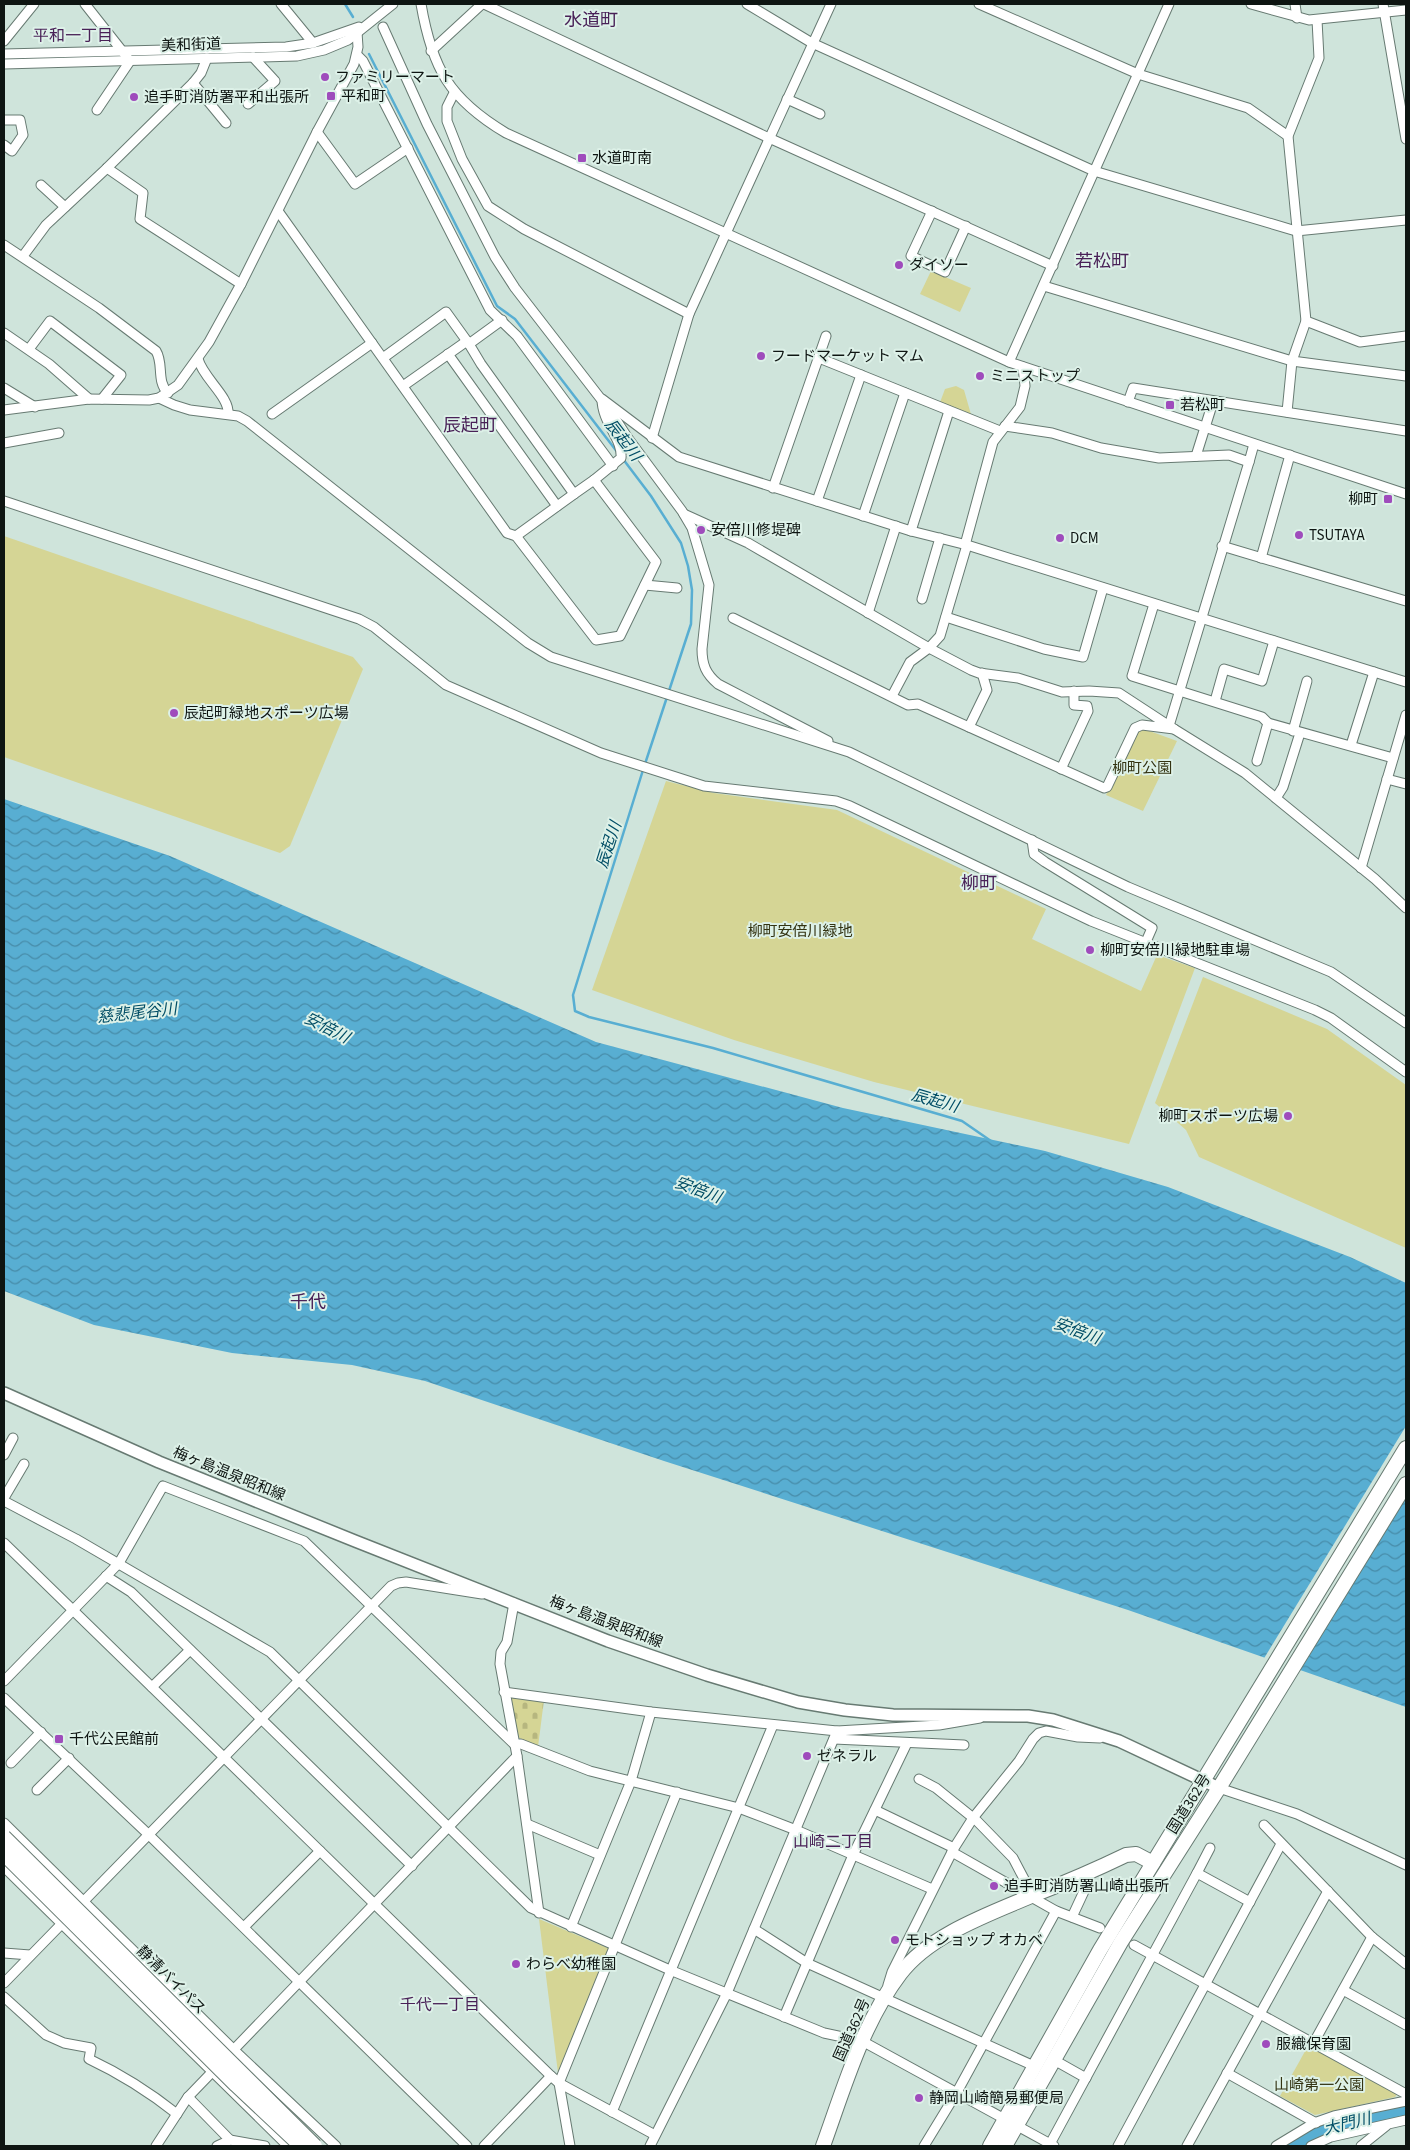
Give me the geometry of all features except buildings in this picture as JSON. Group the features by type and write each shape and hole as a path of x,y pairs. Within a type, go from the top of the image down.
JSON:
{"highway":[{"name":"国道362号","path":"1005,2146 1011,2123 1034,2066 1204,1777 1406,1448"},
{"name":"国道362号","path":"990,2146 1011,2123 1054,2060 1121,1942 1406,1484"},
{"name":"静清バイパス","path":"4,1837 315,2146"},
{"name":"静清バイパス","path":"4,1854 236,2085 301,2146"},
{"name":"国道362号","path":"823,2146 862,2042 884,1999 901,1973 927,1949 959,1928 1126,1855 1136,1854 1153,1863"}],"main road":[{"name":"梅ヶ島温泉昭和線","path":"4,1393 159,1462 608,1641 707,1674 798,1702 893,1715 1028,1716 1053,1720 1119,1741 1221,1784"}],"street":[{"path":"4,41 34,4"},
{"path":"85,4 130,61 97,110"},
{"path":"281,4 313,43"},
{"name":"美和街道","path":"4,64 297,56 324,50 348,40 392,4"},
{"path":"421,4 431,50 439,69 454,93 475,113 506,134 1008,362 1406,494"},
{"path":"431,50 483,4 769,138 1053,266"},
{"path":"747,4 812,43 1094,171 1296,231 1406,220"},
{"path":"652,438 689,314 830,4"},
{"path":"979,4 1138,74 1248,108 1288,136"},
{"path":"1008,362 1053,266 1169,4"},
{"path":"1253,4 1298,18 1317,20 1383,8 1406,10"},
{"path":"1295,4 1298,18"},
{"path":"1383,8 1403,100 1406,139"},
{"path":"1287,412 1292,361 1306,321 1288,136 1319,58 1317,20"},
{"name":"美和街道","path":"4,54 286,47 313,43 345,33 371,21"},
{"path":"383,27 426,124 495,257 515,288 602,399 692,528 709,585 702,660 705,670 718,684 849,752 1128,886 1331,972 1406,1023"},
{"path":"4,410 89,399 149,400 159,398 178,385 198,359 278,211 357,55 357,32"},
{"path":"357,55 363,61 490,310 516,336 613,466"},
{"path":"248,104 275,81 252,57"},
{"path":"23,256 46,225 107,168 192,83 201,73 206,58"},
{"path":"192,83 226,122"},
{"path":"454,93 447,107 447,121 462,159 488,206 524,229 689,314"},
{"path":"786,99 820,114"},
{"path":"4,120 20,120 22,134 12,151 4,145"},
{"path":"317,132 355,184 408,148"},
{"path":"107,168 143,193 140,219 240,284"},
{"path":"41,185 64,208"},
{"path":"278,211 507,532 516,536 596,640 620,636 656,562 594,480"},
{"path":"932,211 911,256 945,272 966,226"},
{"path":"4,245 98,308 156,351 160,357 162,383 168,393"},
{"path":"1044,286 1292,361 1406,376"},
{"path":"383,358 446,312 574,494"},
{"path":"403,386 448,354 502,320"},
{"path":"30,350 50,321 121,375 102,399"},
{"path":"1306,321 1360,342 1406,336"},
{"path":"4,333 30,350 80,389 89,399"},
{"path":"773,488 826,336"},
{"path":"272,414 372,343"},
{"path":"448,354 557,506"},
{"path":"819,358 949,411 1003,428 1052,433 1101,448 1159,458 1229,455 1249,462"},
{"path":"198,359 202,371 227,404 228,414"},
{"path":"892,696 910,662 929,648 940,636 993,442 1013,418 1021,402 1024,386 1023,367"},
{"path":"817,501 861,375"},
{"path":"4,388 35,407"},
{"path":"1128,402 1133,388 1406,431"},
{"path":"863,516 906,393"},
{"path":"159,398 181,408 228,414 238,416 246,421 538,650 561,661 849,752"},
{"path":"602,399 678,457 911,531 966,545 1406,682"},
{"path":"516,536 622,458 622,449 602,412 602,399"},
{"path":"1196,456 1213,402"},
{"path":"911,531 949,411"},
{"path":"4,442 60,434"},
{"path":"1171,728 1179,690 1200,618 1254,444"},
{"path":"1262,558 1290,456"},
{"path":"4,501 359,619 374,627 446,684 592,749 704,786 836,801 850,806 1091,921 1323,1014 1406,1072"},
{"path":"684,514 748,543 929,648 971,670 982,674 1018,678 1056,690 1119,693 1171,728 1245,773 1361,868 1406,908"},
{"path":"868,613 896,526"},
{"path":"922,599 940,538"},
{"path":"1222,546 1406,601"},
{"path":"645,585 677,588"},
{"path":"946,617 1044,649 1083,657 1103,588"},
{"path":"1154,604 1132,676 1262,717 1268,723 1296,732 1351,745 1393,758"},
{"path":"733,618 908,705 918,704 1104,788 1107,787 1135,728 1142,725 1171,728"},
{"path":"1215,702 1224,669 1262,681 1274,641"},
{"path":"1351,745 1374,672"},
{"path":"969,727 987,690 982,674"},
{"path":"1276,798 1283,787 1307,681"},
{"path":"1061,769 1088,711 1087,706 1074,705 1074,691"},
{"path":"1361,868 1406,715"},
{"path":"1257,761 1268,723"},
{"path":"1387,779 1406,784"},
{"path":"1032,840 1034,854 1044,862 1152,928 1146,944"},
{"path":"4,1455 13,1438"},
{"path":"24,1464 4,1500 270,1652 538,1913 824,2033 862,2042 1052,2145 1210,1848"},
{"path":"4,1681 119,1564 164,1486 304,1541 514,1744 521,1744 590,1770 739,1808 796,1830 932,1889"},
{"path":"4,1543 551,2076 655,2135"},
{"path":"106,1576 131,1592 412,1866"},
{"path":"4,1983 386,1590 398,1583 418,1584 497,1596"},
{"path":"514,1603 507,1642 501,1652 500,1664 528,1824 538,1913"},
{"path":"152,1687 190,1650"},
{"path":"504,1692 651,1712 773,1725 835,1736 907,1743 964,1745"},
{"path":"4,1698 148,1834 467,2146"},
{"path":"571,1927 631,1781 651,1712"},
{"path":"835,1736 967,1722 993,1715"},
{"path":"612,2112 773,1725"},
{"path":"884,1999 892,1972 953,1850 973,1818 1039,1733 1053,1731 1078,1737 1119,1741"},
{"path":"11,1763 42,1732"},
{"path":"650,2146 727,1993 835,1736"},
{"path":"784,2016 853,1855 907,1743"},
{"path":"156,2146 188,2097 517,1756"},
{"path":"37,1790 69,1758"},
{"path":"919,1780 936,1788 973,1818 1013,1858 1031,1896"},
{"path":"1221,1784 1288,1810 1406,1865"},
{"path":"570,2146 559,2082 616,1946 677,1792"},
{"path":"875,1810 953,1850 1056,1911 1100,1928"},
{"path":"4,1823 234,2050 336,2146"},
{"path":"528,1824 600,1855"},
{"path":"1264,1826 1372,1937 1406,1964"},
{"path":"1118,2146 1281,1844"},
{"path":"244,1928 320,1851"},
{"path":"4,1867 288,2146"},
{"path":"1072,1917 1086,1887 1086,1873"},
{"path":"1197,1873 1250,1902"},
{"path":"1187,2146 1328,1891"},
{"path":"924,2146 1056,1911"},
{"path":"754,1930 807,1963 1034,2066"},
{"path":"1313,2044 1372,1937"},
{"path":"1134,1945 1406,2094"},
{"path":"4,1953 30,1955"},
{"path":"1343,1990 1406,2025"},
{"path":"4,1997 46,2035 64,2043 91,2048 89,2059 117,2072 143,2088 177,2114"},
{"path":"1054,2060 1086,2078"},
{"path":"1227,2074 1316,2123"},
{"path":"484,2146 551,2076"},
{"path":"188,2097 230,2140 265,2146"},
{"path":"1276,2146 1316,2123 1334,2116 1406,2101"},
{"path":"1311,2146 1331,2137 1406,2120"},
{"path":"1361,2146 1388,2124"},
{"path":"218,2146 230,2140"}],"green space":[{"path":"931,271 971,288 960,312 920,294"},
{"path":"956,386 964,390 972,418 939,405 945,389"},
{"name":"辰起町緑地スポーツ広場","path":"4,536 353,657 363,669 290,846 280,853 4,757"},
{"name":"柳町公園","path":"1144,729 1177,741 1143,811 1106,795 1137,731"},
{"name":"柳町安倍川緑地","path":"666,781 714,793 837,810 1046,909 1032,939 1141,991 1157,955 1195,968 1129,1144 874,1082 734,1040 592,990"},
{"name":"柳町スポーツ広場","path":"1203,977 1327,1029 1406,1085 1406,1248 1199,1157 1186,1130 1155,1103"},
{"path":"511,1696 544,1700 538,1747 519,1738 509,1700"},
{"path":"539,1919 610,1949 558,2073"},
{"name":"山崎第一公園","path":"1308,2046 1397,2094 1395,2097 1315,2115 1280,2096"}],"water":[{"path":"4,799 170,856 596,1042 843,1108 1045,1151 1168,1187 1350,1257 1406,1283 1406,1707 1128,1610 664,1461 425,1381 352,1365 232,1353 94,1325 4,1291"}],"pier":[{"path":"1406,1426 1406,1497 1299,1672 1263,1660"}],"waterway":[{"path":"345,4 353,17"},
{"name":"辰起川","path":"369,54 497,306 515,319 618,453"},
{"name":"辰起川","path":"623,459 651,496 681,543 688,566 692,590 691,624 645,764"},
{"name":"辰起川","path":"643,770 573,995 575,1011 589,1017 713,1048 962,1121 991,1141"},
{"name":"大門川","path":"1291,2146 1332,2128 1406,2110"}],"place":[{"name":"ファミリーマート","path":"325,77"},
{"name":"平和町","path":"331,96"},
{"name":"追手町消防署平和出張所","path":"134,97"},
{"name":"水道町南","path":"582,158"},
{"name":"ダイソー","path":"899,265"},
{"name":"フードマーケット マム","path":"761,356"},
{"name":"ミニストップ","path":"980,376"},
{"name":"若松町","path":"1170,405"},
{"name":"柳町","path":"1388,499"},
{"name":"安倍川修堤碑","path":"701,530"},
{"name":"TSUTAYA","path":"1299,535"},
{"name":"DCM","path":"1060,538"},
{"name":"辰起町緑地スポーツ広場","path":"174,713"},
{"name":"柳町安倍川緑地駐車場","path":"1090,950"},
{"name":"柳町スポーツ広場","path":"1288,1116"},
{"name":"千代公民館前","path":"59,1739"},
{"name":"ゼネラル","path":"807,1756"},
{"name":"追手町消防署山崎出張所","path":"994,1886"},
{"name":"モトショップ オカベ","path":"895,1940"},
{"name":"わらべ幼稚園","path":"516,1964"},
{"name":"服織保育園","path":"1266,2044"},
{"name":"静岡山崎簡易郵便局","path":"919,2098"}],"district":[{"name":"水道町","path":"591,20"},
{"name":"平和一丁目","path":"73,36"},
{"name":"若松町","path":"1102,261"},
{"name":"辰起町","path":"470,425"},
{"name":"柳町","path":"979,883"},
{"name":"千代","path":"308,1302"},
{"name":"山崎二丁目","path":"833,1842"},
{"name":"千代一丁目","path":"440,2005"}],"water label":[{"name":"慈悲尾谷川","path":"137,1013"},
{"name":"安倍川","path":"327,1028"},
{"name":"安倍川","path":"698,1190"},
{"name":"安倍川","path":"1077,1331"}]}
